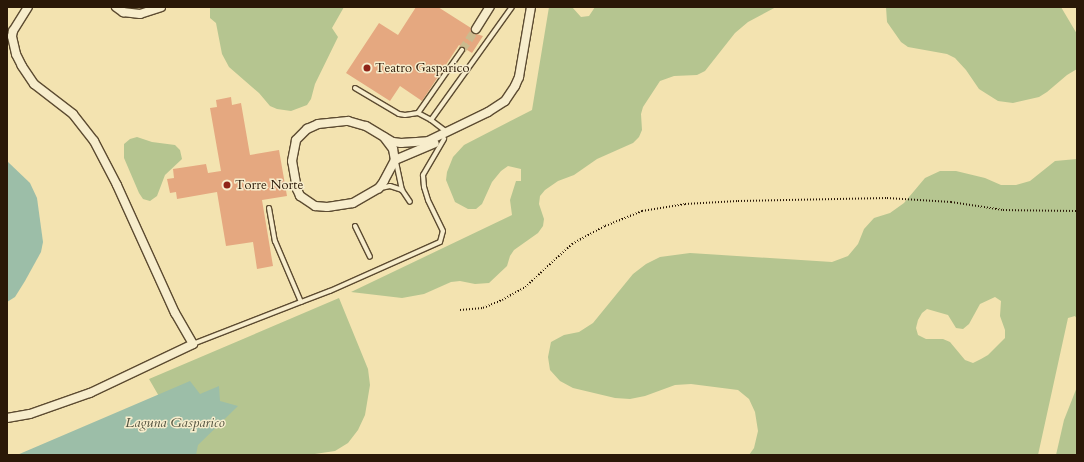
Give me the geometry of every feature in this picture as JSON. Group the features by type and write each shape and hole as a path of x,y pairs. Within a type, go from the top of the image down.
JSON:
{"street":[{"path":"7,418 30,414 90,393 193,344 175,313 117,185 94,141 73,114 34,84 16,54 12,36 13,31 28,7"},
{"path":"116,7 123,12 140,14 161,7"},
{"path":"476,29 490,7"},
{"path":"384,137 401,143 413,143 447,136 497,107 510,94 519,77 531,7"},
{"path":"395,160 393,149 378,132 357,123 348,121 318,124 307,129 296,140 292,161 297,190 306,202 315,206 327,207 353,203 379,188 395,160 501,110 513,98 526,71 536,7"}],"lane":[{"path":"431,120 512,7"},
{"path":"418,113 462,50"},
{"path":"193,344 330,291 440,242 443,231 426,194 423,175 447,136 431,120 418,113 405,115 399,114 355,88"},
{"path":"395,160 402,190 410,202"},
{"path":"379,188 390,186 402,190"},
{"path":"269,208 276,241 301,302"},
{"path":"355,226 370,257"}],"path":[{"path":"460,310 483,308 502,300 525,287 572,244 605,226 642,211 685,204 887,198 951,202 1003,210 1077,211"}],"shaded area":[{"path":"210,7 344,7 332,28 338,37 315,84 311,99 307,105 291,111 277,109 270,106 259,93 229,67 222,54 216,23 210,18"},
{"path":"549,7 572,7 581,17 589,16 595,7 776,7 748,22 735,33 705,71 697,75 674,76 660,81 643,107 641,114 642,130 639,137 633,143 597,159 574,175 558,181 545,190 540,196 539,204 544,219 543,226 538,233 514,250 510,256 507,266 489,283 475,284 460,281 451,282 424,294 402,298 351,292 512,215 510,200 516,181 521,181 521,169 508,166 501,171 492,182 482,204 476,209 468,209 455,202 446,180 447,172 453,157 464,145 532,110"},
{"path":"886,7 1061,7 1077,34 1077,69 1039,97 1013,103 998,101 979,89 966,70 955,58 947,54 908,47 901,42 887,22"},
{"path":"137,137 152,142 175,145 180,150 182,159 165,175 157,196 150,201 143,199 139,193 124,158 124,144 130,139"},
{"path":"1077,159 1077,319 1075,316 1068,318 1038,455 749,455 754,448 758,431 755,412 749,399 738,390 691,384 675,385 645,396 630,399 615,398 573,388 560,381 550,370 548,357 551,342 564,335 579,332 593,323 633,274 646,264 660,257 690,253 832,262 848,256 858,244 864,229 874,218 890,213 904,203 925,178 940,171 956,171 985,178 1001,185 1016,185 1030,181 1055,161","holes":["995,297 1001,301 1000,316 1005,330 1005,338 988,355 973,363 965,360 950,342 943,339 926,339 918,335 916,328 918,320 922,313 927,309 948,315 956,328 963,329 969,324 980,304"]},
{"path":"339,298 368,369 370,385 365,415 358,430 348,443 335,451 308,455 149,455 160,398 149,379"},
{"path":"1077,387 1077,455 1056,455 1064,420"}],"water":[{"path":"7,161 30,183 37,198 43,242 41,252 25,281 15,297 7,302"},
{"name":"Laguna Gasparico","path":"190,381 200,394 219,386 220,401 238,406 198,445 196,455 17,455"}],"building":[{"path":"416,7 438,7 471,28 473,33 483,36 472,53 459,45 422,101 400,86 390,101 346,73 379,23 398,35"},
{"name":"Torre Norte","path":"231,97 232,105 241,103 250,155 279,150 287,196 262,200 273,266 257,269 253,242 226,246 217,192 177,199 176,192 170,193 167,179 174,178 173,169 206,164 208,173 221,171 210,108 217,107 216,100"}],"tunnel":[{"path":"462,50 476,29"}],"place":[{"name":"Teatro Gasparico","path":"367,68"},
{"name":"Torre Norte","path":"227,185"}]}
